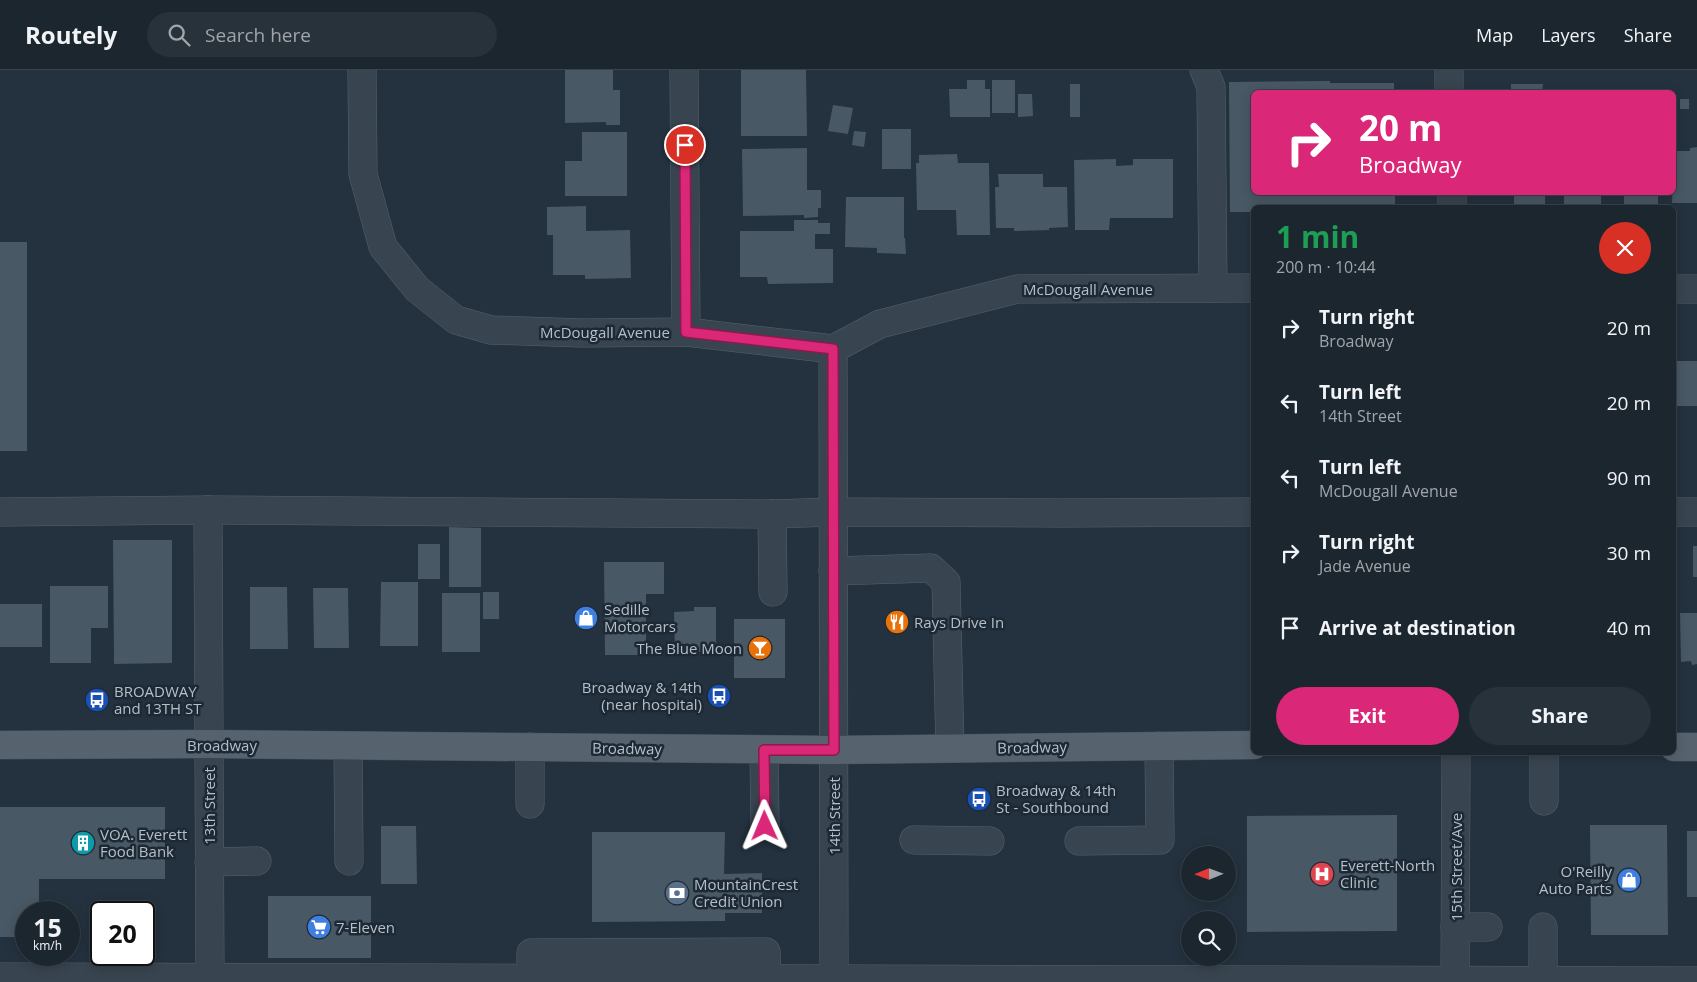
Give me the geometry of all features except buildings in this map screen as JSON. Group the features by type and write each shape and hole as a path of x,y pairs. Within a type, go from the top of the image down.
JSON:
{"main road":[{"name":"Broadway","path":"0,745 209,744 764,750 1251,745"},
{"path":"1676,746 1697,747"}],"street":[{"name":"McDougall Avenue","path":"362,70 362,174 383,247 417,289 456,320 491,330 582,333 686,332 833,349 880,324 1017,289 1251,288"},
{"path":"684,70 686,332"},
{"path":"1204,70 1211,87 1213,288"},
{"path":"1449,70 1449,90"},
{"path":"1676,289 1697,290"},
{"name":"14th Street","path":"833,349 834,981"},
{"path":"0,512 208,510 772,514 833,512 1251,512"},
{"name":"13th Street","path":"208,510 210,980"},
{"path":"1676,512 1697,512"},
{"path":"772,514 772,592"},
{"path":"833,571 931,568 946,582 950,748"},
{"path":"348,746 349,861"},
{"path":"1079,841 1160,840 1159,746"},
{"path":"530,747 530,804"},
{"path":"764,750 765,826"},
{"name":"15th Street/Ave","path":"1456,755 1456,981"},
{"path":"1544,755 1544,802"},
{"path":"914,840 990,841"},
{"path":"209,862 257,861"},
{"path":"1456,927 1488,927"},
{"path":"1543,927 1543,981"},
{"path":"0,978 210,980 531,966 766,952 767,980"},
{"path":"531,966 767,980 834,981 1697,981"}],"place":[{"name":"Sedille Motorcars","path":"586,618"},
{"name":"Rays Drive In","path":"897,622"},
{"name":"The Blue Moon","path":"760,648"},
{"name":"Broadway & 14th (near hospital)","path":"719,696"},
{"name":"BROADWAY and 13TH ST","path":"97,700"},
{"name":"Broadway & 14th St - Southbound","path":"979,799"},
{"name":"VOA. Everett Food Bank","path":"83,843"},
{"name":"Everett-North Clinic","path":"1322,874"},
{"name":"O'Reilly Auto Parts","path":"1629,880"},
{"name":"MountainCrest Credit Union","path":"677,893"},
{"name":"7-Eleven","path":"319,927"}],"route":[{"path":"685,145 686,332 833,349 834,750 764,750 765,826"}]}
